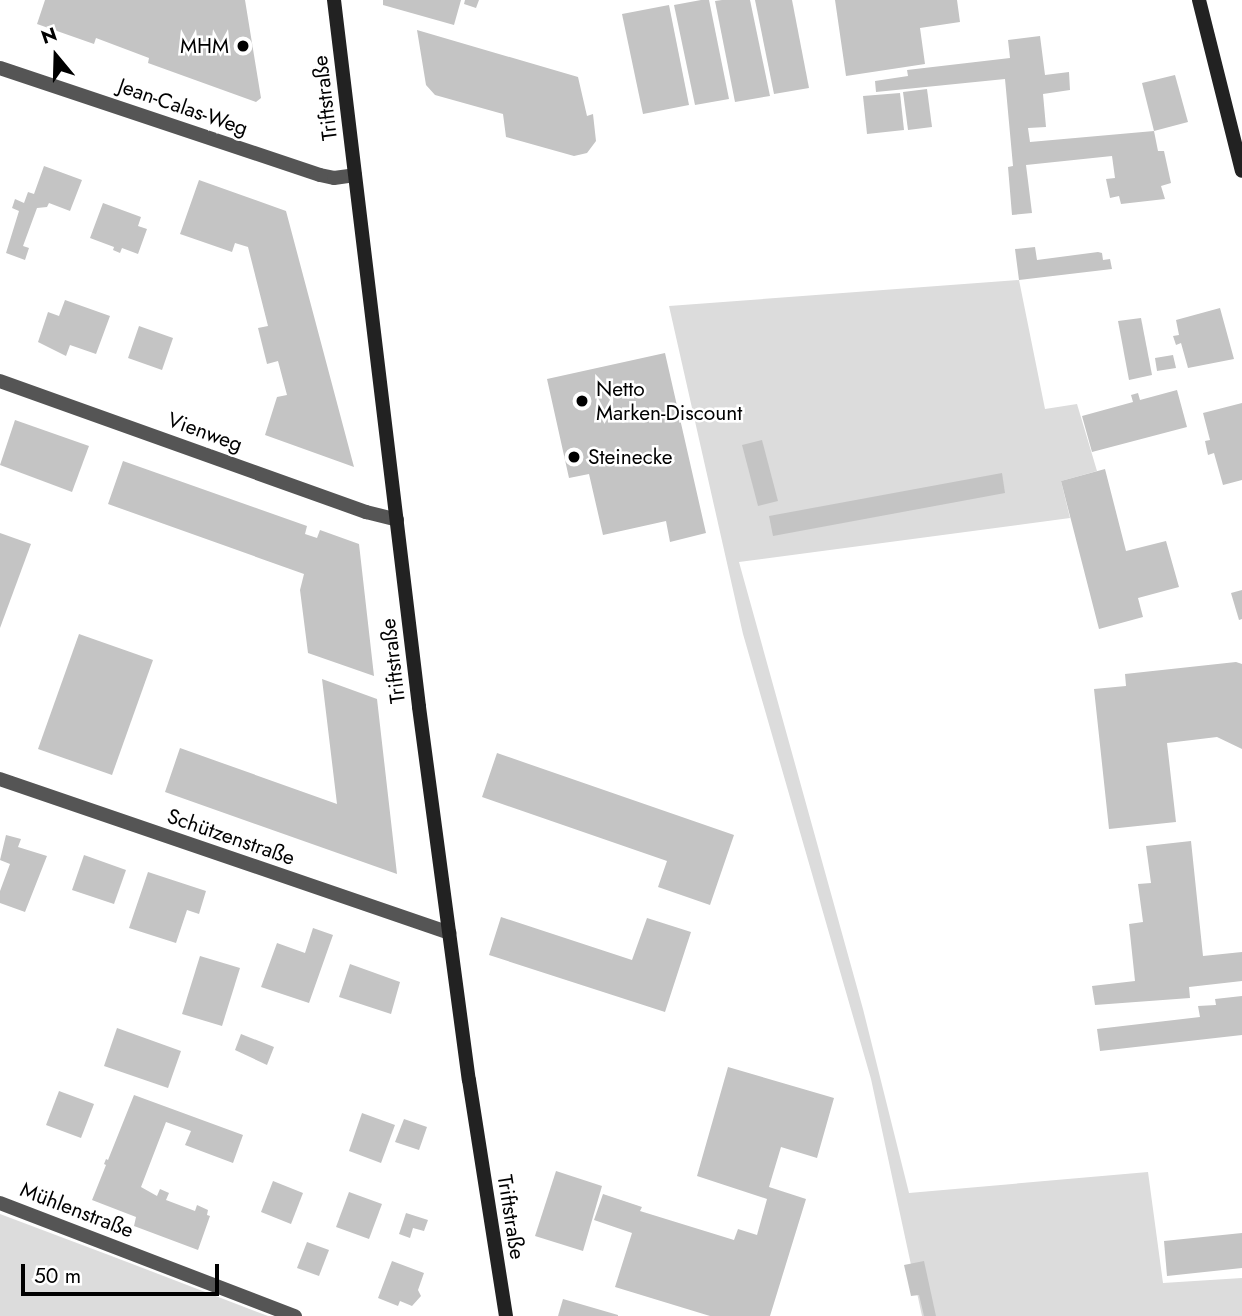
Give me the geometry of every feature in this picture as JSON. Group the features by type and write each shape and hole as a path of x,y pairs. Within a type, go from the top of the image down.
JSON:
{"main road":[{"name":"Triftstraße","path":"334,0 449,933 506,1316"},
{"path":"1199,0 1242,171"}],"street":[{"name":"Jean-Calas-Weg","path":"0,68 320,176 334,178 355,175"},
{"name":"Vienweg","path":"0,381 366,512 397,520"},
{"name":"Schützenstraße","path":"0,779 449,933"},
{"name":"Mühlenstraße","path":"0,1203 295,1316"}],"shaded area":[{"path":"1019,280 1045,409 1077,404 1097,471 1061,481 1070,518 739,562 863,1009 909,1193 1148,1172 1163,1283 1242,1278 1242,1316 922,1316 871,1079 743,634 669,306"},
{"path":"0,1214 114,1257 268,1316 0,1316"}],"building":[{"path":"45,0 245,0 261,98 256,102 148,63 149,58 96,38 94,44 37,24"},
{"path":"383,0 461,0 454,25 383,5"},
{"path":"465,0 479,0 476,8 464,4"},
{"path":"709,0 729,99 695,105 674,5"},
{"path":"750,0 770,96 735,102 715,1"},
{"path":"755,0 792,0 809,88 774,94"},
{"path":"835,0 957,0 960,22 920,28 925,64 846,76"},
{"path":"669,5 689,105 643,114 622,14"},
{"path":"417,30 578,77 587,116 593,114 596,141 587,153 574,156 506,137 503,114 435,95 426,85"},
{"path":"1040,36 1045,75 1069,72 1070,90 1043,94 1046,127 1028,128 1030,142 1154,131 1158,151 1164,151 1171,183 1161,186 1165,199 1121,204 1119,196 1110,198 1106,179 1115,178 1112,156 1026,165 1032,213 1012,215 1008,167 1013,166 1005,79 876,92 875,81 908,76 907,70 1010,58 1008,40"},
{"path":"1175,75 1188,122 1154,131 1142,83"},
{"path":"927,89 932,127 908,130 903,92"},
{"path":"900,93 904,130 867,134 863,96"},
{"path":"44,166 82,180 70,211 49,203 47,207 37,208 23,246 29,248 25,260 6,253 19,211 12,208 15,199 24,203 28,192 34,194"},
{"path":"199,180 286,211 354,467 265,435 277,397 287,395 278,361 267,364 258,328 268,326 248,247 235,243 232,252 180,234"},
{"path":"103,203 141,217 138,226 147,229 138,254 122,248 120,253 113,250 114,247 90,238"},
{"path":"1035,247 1037,260 1102,253 1103,260 1110,259 1112,269 1019,280 1015,249"},
{"path":"65,300 110,316 96,354 70,345 66,356 38,342 48,312 59,316"},
{"path":"1220,308 1234,359 1188,368 1181,343 1176,345 1173,336 1179,335 1176,320"},
{"path":"1141,318 1152,375 1129,380 1118,321"},
{"path":"139,326 173,338 162,370 128,358"},
{"path":"665,353 706,533 670,542 666,521 603,535 589,474 569,478 547,379"},
{"path":"1173,355 1176,368 1157,371 1155,358"},
{"path":"1177,390 1187,427 1092,452 1082,416 1133,402 1131,395 1138,393 1140,400"},
{"path":"1242,403 1242,480 1223,485 1214,453 1208,455 1205,441 1210,440 1203,413"},
{"path":"15,420 89,446 72,492 0,465"},
{"path":"762,440 778,501 758,506 742,445"},
{"path":"123,461 307,526 305,534 317,538 320,530 359,544 374,676 308,653 300,590 304,574 108,504"},
{"path":"1105,469 1126,551 1166,541 1179,587 1138,598 1143,617 1099,629 1061,481"},
{"path":"1002,473 1005,493 773,536 769,516"},
{"path":"0,533 31,544 0,628"},
{"path":"1242,590 1242,619 1239,620 1231,593"},
{"path":"79,634 153,660 112,775 38,749"},
{"path":"1236,662 1242,664 1242,749 1217,737 1167,743 1176,822 1109,829 1094,689 1126,686 1125,674"},
{"path":"322,679 377,699 397,874 165,792 180,748 337,804"},
{"path":"497,753 734,835 710,905 658,887 667,861 482,797"},
{"path":"6,835 21,839 18,847 47,856 25,912 0,903 0,891 10,864 0,860"},
{"path":"1191,841 1203,956 1242,952 1242,981 1189,987 1190,998 1095,1005 1092,986 1135,981 1129,924 1143,922 1138,884 1151,883 1146,846"},
{"path":"84,855 126,870 114,904 72,890"},
{"path":"148,872 206,891 199,914 187,910 176,943 129,928"},
{"path":"501,917 632,960 647,918 691,932 665,1012 489,955"},
{"path":"313,928 333,935 309,1003 261,987 277,943 305,953"},
{"path":"200,956 240,968 222,1026 182,1014"},
{"path":"350,964 400,982 391,1014 339,997"},
{"path":"1242,996 1242,1035 1100,1051 1097,1029 1200,1017 1198,1006 1216,1005 1215,999"},
{"path":"117,1028 181,1051 168,1088 104,1066"},
{"path":"241,1034 274,1047 267,1065 235,1050"},
{"path":"728,1067 834,1098 817,1158 781,1147 769,1187 806,1199 770,1316 710,1316 615,1287 632,1233 594,1220 603,1194 642,1207 640,1211 734,1240 738,1229 757,1235 767,1199 697,1176"},
{"path":"59,1091 94,1104 81,1138 46,1125"},
{"path":"134,1095 243,1135 233,1163 185,1145 191,1131 166,1122 141,1187 157,1196 160,1189 169,1193 166,1200 195,1211 197,1205 208,1210 207,1215 210,1216 198,1250 134,1226 136,1217 92,1200 106,1159 108,1160"},
{"path":"362,1113 395,1125 381,1163 349,1151"},
{"path":"404,1119 427,1127 419,1150 395,1142"},
{"path":"556,1171 602,1186 583,1251 535,1236"},
{"path":"273,1181 303,1193 291,1224 261,1212"},
{"path":"349,1192 382,1204 369,1239 336,1227"},
{"path":"406,1213 428,1220 424,1231 413,1228 410,1238 399,1234"},
{"path":"1242,1233 1242,1268 1167,1276 1164,1241"},
{"path":"307,1242 329,1250 319,1276 297,1268"},
{"path":"392,1261 424,1273 418,1290 421,1296 412,1306 400,1301 398,1306 378,1298"},
{"path":"924,1261 936,1316 924,1316 919,1295 911,1296 904,1265"},
{"path":"563,1299 618,1315 618,1316 558,1316"}],"place":[{"name":"MHM","path":"243,46"},
{"name":"Netto Marken-Discount","path":"582,401"},
{"name":"Steinecke","path":"574,457"}]}
